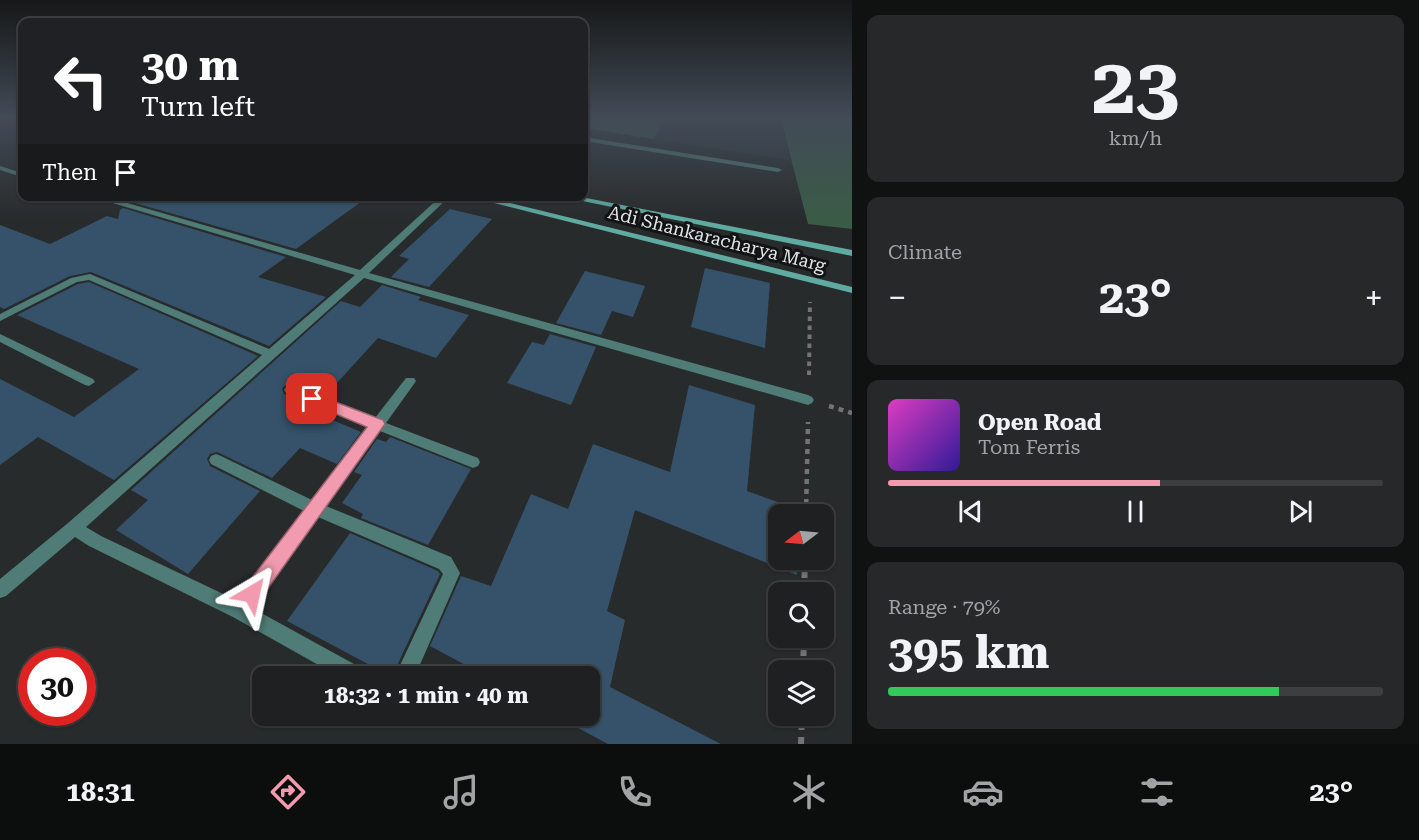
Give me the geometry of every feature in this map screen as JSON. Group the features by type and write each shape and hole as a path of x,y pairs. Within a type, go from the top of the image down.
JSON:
{"main road":[{"name":"Adi Shankaracharya Marg","path":"490,201 852,290"},
{"name":"Adi Shankaracharya Marg","path":"586,201 852,254"}],"street":[{"path":"657,151 778,170"},
{"path":"0,168 18,174"},
{"path":"110,201 808,400"},
{"path":"0,590 272,355 441,201"},
{"path":"0,318 74,280 90,277 272,355"},
{"path":"0,338 89,382"},
{"path":"239,611 410,381"},
{"path":"290,390 473,462"},
{"path":"216,460 315,509 445,563 452,573 410,666"},
{"path":"74,528 95,541 239,611 338,666"}],"path":[{"path":"801,744 802,726"}],"shaded area":[{"path":"730,151 788,151 790,160"}],"green space":[{"path":"789,151 852,151 852,229 808,224"}],"building":[{"path":"139,201 362,201 296,249 135,203"},
{"path":"123,208 286,257 258,277 326,297 269,346 91,272 70,276 4,309 0,307 0,225 50,244 107,216 118,219 120,210"},
{"path":"450,209 492,219 429,287 391,277 409,259 399,256"},
{"path":"705,268 770,283 765,348 691,327"},
{"path":"585,271 645,286 633,317 612,311 601,335 556,323"},
{"path":"89,282 258,356 114,480 38,437 0,465 0,379 74,417 139,369 17,315 78,284"},
{"path":"382,285 421,297 418,300 469,315 436,358 378,338 325,396 295,385 284,386 282,389 284,394 315,407 311,411 361,432 337,464 300,448 272,478 217,452 210,454 207,459 210,466 260,491 188,574 116,530 148,500 131,490 341,301 360,307"},
{"path":"550,334 596,347 571,405 507,383 532,342 544,345"},
{"path":"689,385 755,405 747,491 783,504 768,504 768,563 635,510 607,611 625,620 610,687 721,744 608,744 575,726 600,726 600,666 467,666 430,646 461,576 491,586 531,494 568,509 593,444 670,472"},
{"path":"390,437 471,469 428,545 361,518 363,514 342,503 362,475 354,472 377,439 386,442"},
{"path":"350,533 438,571 440,574 397,666 372,666 287,621"},
{"path":"785,570 797,570 797,575"}],"route":[{"path":"252,594 377,424 312,399"}]}
